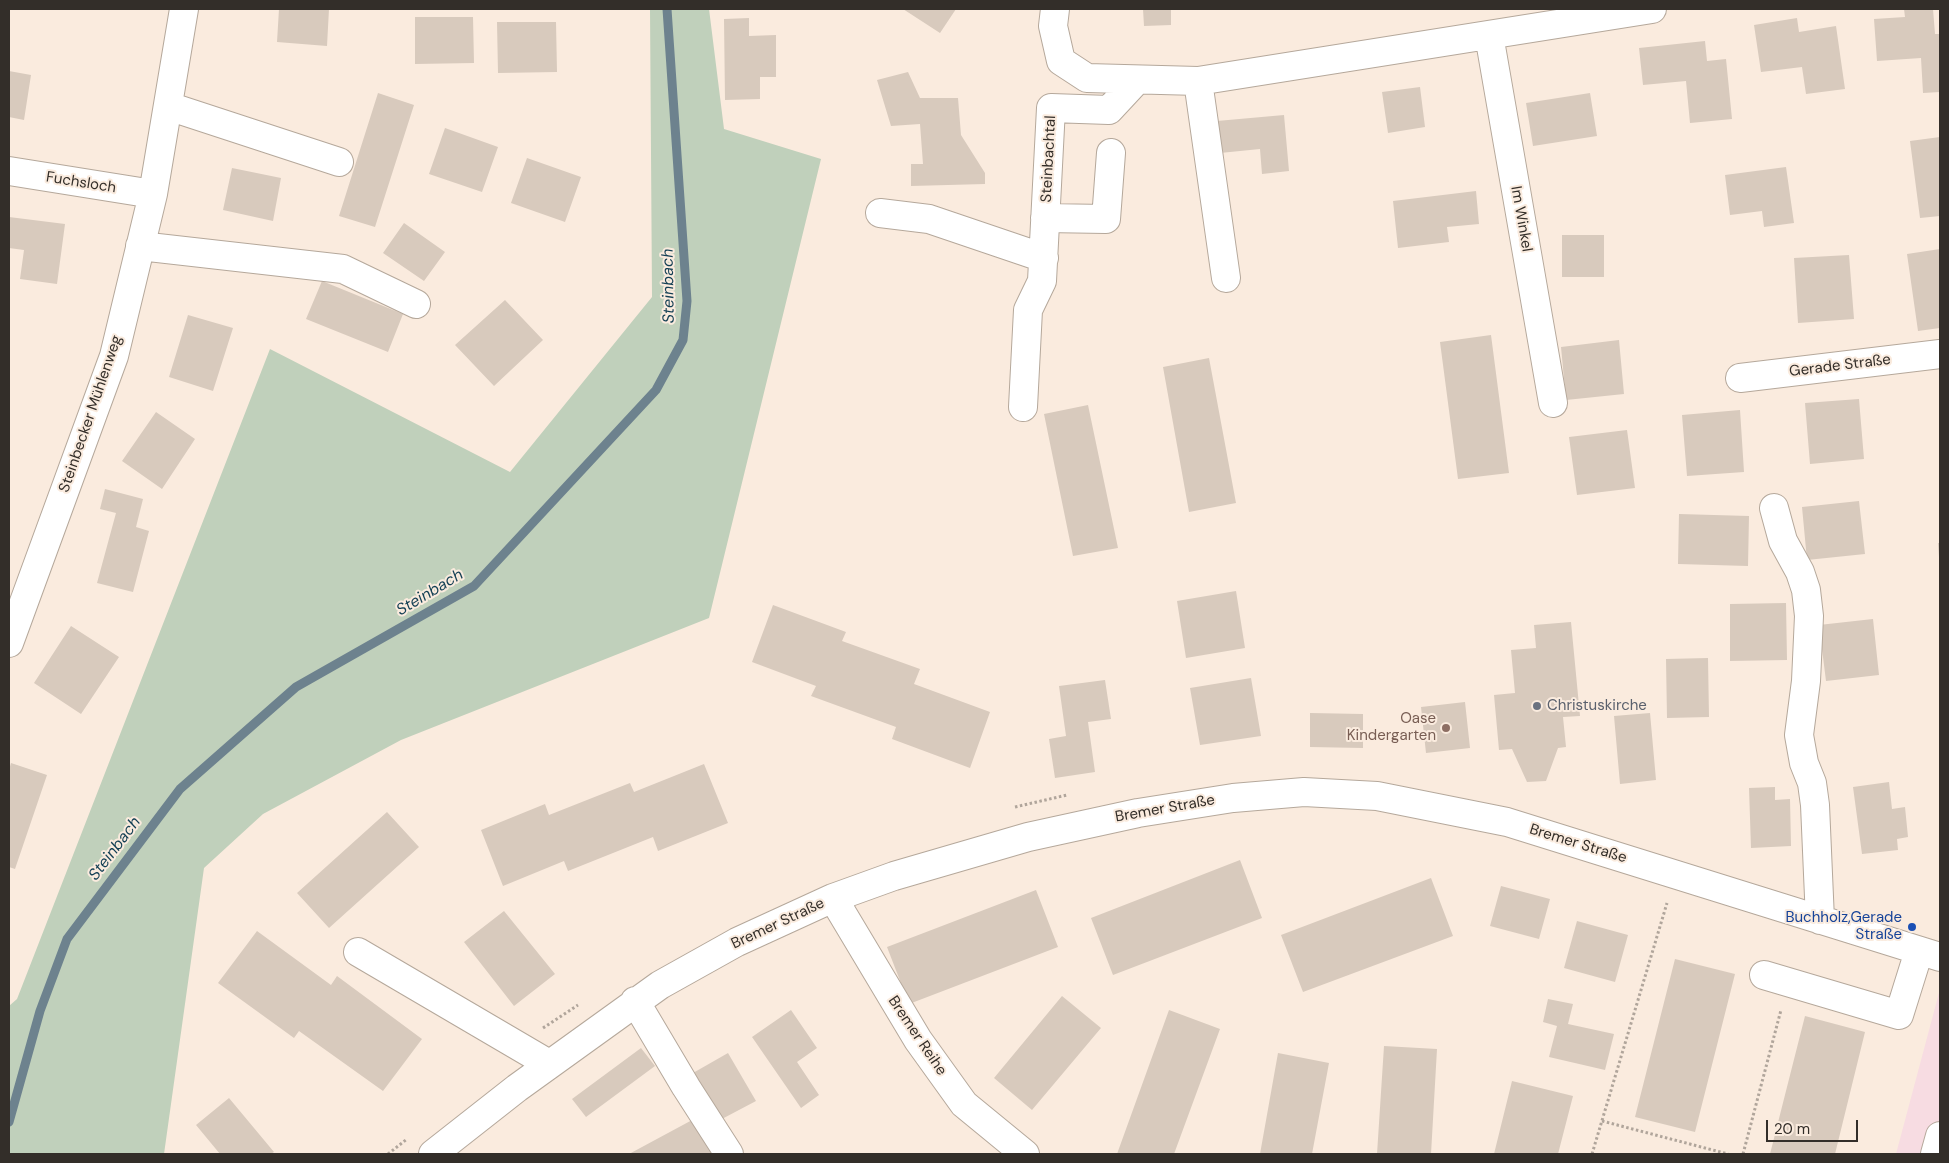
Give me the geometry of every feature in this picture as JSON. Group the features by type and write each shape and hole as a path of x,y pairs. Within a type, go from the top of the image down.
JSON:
{"street":[{"name":"Steinbecker Mühlenweg","path":"9,642 20,576 114,356 153,194 184,9"},
{"path":"1055,9 1054,26 1061,61 1087,78 1198,81 1652,9"},
{"name":"Im Winkel","path":"1489,35 1553,403"},
{"name":"Steinbachtal","path":"1023,407 1028,310 1042,281 1051,108 1109,110 1136,80"},
{"path":"1198,81 1226,278"},
{"path":"168,106 339,162"},
{"path":"1045,218 1106,219 1110,153"},
{"name":"Fuchsloch","path":"9,171 153,194"},
{"path":"880,213 929,219 1044,258"},
{"path":"140,246 343,269 416,304"},
{"name":"Gerade Straße","path":"1740,378 1940,354"},
{"path":"1774,508 1783,541 1800,572 1806,590 1809,616 1806,681 1799,735 1804,762 1812,783 1815,805 1820,920"},
{"name":"Bremer Straße","path":"433,1154 550,1064 635,1001 660,985 737,942 833,898 894,876 1028,837 1138,812 1233,798 1304,792 1377,796 1508,822 1930,954"},
{"name":"Bremer Reihe","path":"833,898 918,1040 964,1104 1025,1154"},
{"path":"358,952 519,1044 550,1064"},
{"path":"1776,978 1899,1015 1930,954"},
{"path":"635,1001 686,1087 729,1154"},
{"path":"1936,1154 1940,1136"}],"path":[{"path":"1006,811 1024,804 1070,795"},
{"path":"1592,1154 1670,894"},
{"path":"1743,1154 1776,978"},
{"path":"519,1044 584,1000"},
{"path":"1602,1121 1728,1154"},
{"path":"388,1154 410,1137"}],"shaded area":[{"path":"1940,989 1940,1154 1896,1154"}],"green space":[{"path":"650,9 709,9 724,129 821,159 709,618 401,740 263,814 204,868 164,1154 9,1154 9,1006 17,999 270,349 510,472 652,297"}],"building":[{"path":"279,9 329,9 327,46 277,42"},
{"path":"903,9 956,9 940,33"},
{"path":"1143,9 1171,9 1171,25 1144,26"},
{"path":"1904,9 1933,9 1935,34 1940,34 1940,92 1923,93 1921,58 1877,61 1874,19 1905,17"},
{"path":"415,17 473,17 474,63 415,64"},
{"path":"749,18 749,36 776,35 776,77 760,77 760,99 725,100 724,19"},
{"path":"1797,18 1799,32 1836,26 1845,89 1806,94 1802,67 1761,72 1754,25"},
{"path":"497,22 556,22 557,72 498,73"},
{"path":"1705,41 1707,61 1726,59 1732,119 1690,123 1686,81 1643,85 1639,48"},
{"path":"9,71 31,75 24,120 9,117"},
{"path":"908,72 920,98 958,98 961,135 985,173 985,184 911,186 911,164 923,164 920,124 891,126 877,80"},
{"path":"1420,87 1425,127 1388,133 1382,92"},
{"path":"378,93 414,105 375,227 339,216"},
{"path":"1590,93 1597,136 1533,146 1526,103"},
{"path":"1284,115 1289,171 1262,174 1260,149 1220,153 1217,121"},
{"path":"445,128 498,147 482,192 429,174"},
{"path":"1940,137 1940,216 1920,218 1910,141"},
{"path":"527,158 581,177 565,222 511,203"},
{"path":"1786,167 1794,223 1764,227 1762,211 1730,215 1725,175"},
{"path":"232,168 281,178 273,221 223,210"},
{"path":"1476,191 1479,224 1447,227 1449,242 1398,248 1393,201"},
{"path":"9,217 65,224 57,284 20,279 24,250 9,248"},
{"path":"404,223 445,252 424,281 383,253"},
{"path":"1562,235 1604,235 1604,277 1562,277"},
{"path":"1940,249 1940,328 1918,331 1907,254"},
{"path":"1849,255 1854,319 1798,323 1794,258"},
{"path":"322,281 403,314 388,352 306,319"},
{"path":"505,300 543,340 494,386 455,345"},
{"path":"188,315 233,328 213,391 169,377"},
{"path":"1491,335 1509,473 1458,479 1440,342"},
{"path":"1619,340 1624,394 1566,400 1561,347"},
{"path":"1209,358 1236,503 1189,512 1163,367"},
{"path":"1859,399 1864,459 1810,464 1805,403"},
{"path":"1088,405 1118,548 1073,556 1044,414"},
{"path":"1740,410 1744,472 1687,476 1682,415"},
{"path":"156,412 195,439 162,489 122,461"},
{"path":"1627,430 1635,488 1577,495 1569,437"},
{"path":"105,489 143,499 136,527 149,531 133,592 97,583 116,513 100,509"},
{"path":"1859,501 1865,554 1807,560 1802,507"},
{"path":"1679,514 1749,516 1748,566 1678,564"},
{"path":"1938,543 1940,543 1940,557 1939,557"},
{"path":"1236,591 1245,648 1186,658 1177,601"},
{"path":"1786,603 1787,660 1730,661 1730,604"},
{"path":"773,605 846,632 842,641 920,669 914,684 990,712 970,768 892,739 896,727 811,696 816,686 752,662"},
{"path":"1873,619 1879,675 1826,681 1819,625"},
{"name":"Christuskirche","path":"1571,622 1580,716 1563,717 1566,747 1558,748 1546,781 1527,782 1512,749 1499,750 1494,695 1515,693 1511,650 1536,648 1534,625"},
{"path":"71,626 119,657 81,714 34,683"},
{"path":"1708,658 1709,717 1667,718 1666,659"},
{"path":"1251,678 1261,736 1200,745 1190,688"},
{"path":"1105,680 1111,719 1088,722 1095,772 1055,778 1049,739 1066,736 1059,686"},
{"path":"1465,702 1470,748 1426,753 1421,707"},
{"path":"1310,713 1363,714 1363,748 1310,747"},
{"path":"1650,713 1656,780 1620,784 1614,716"},
{"path":"11,763 47,775 15,869 9,867 9,770"},
{"path":"704,764 728,823 658,851 653,837 568,871 564,861 503,886 481,830 545,804 549,815 630,783 634,792"},
{"path":"1889,782 1892,809 1905,807 1908,837 1897,839 1898,850 1862,854 1853,787"},
{"path":"1775,787 1775,800 1790,799 1791,846 1751,848 1749,788"},
{"path":"387,812 419,847 329,928 297,893"},
{"path":"1240,860 1262,918 1113,975 1091,918"},
{"path":"1431,878 1453,936 1303,992 1281,935"},
{"path":"1501,886 1550,899 1539,939 1490,926"},
{"path":"1036,890 1058,947 909,1004 887,947"},
{"path":"504,911 555,974 514,1006 464,942"},
{"path":"1577,921 1628,935 1615,982 1564,968"},
{"path":"257,931 331,985 337,976 422,1039 383,1091 299,1031 294,1038 218,983"},
{"path":"1675,959 1735,974 1695,1132 1635,1117"},
{"path":"1062,996 1101,1028 1032,1110 994,1078"},
{"path":"1548,999 1573,1004 1568,1024 1614,1034 1605,1070 1549,1057 1557,1026 1543,1022"},
{"path":"791,1010 817,1048 797,1062 819,1095 801,1108 752,1037"},
{"path":"1169,1010 1220,1029 1174,1154 1117,1154"},
{"path":"1805,1016 1865,1032 1835,1154 1770,1154"},
{"path":"1384,1046 1437,1049 1431,1154 1377,1154"},
{"path":"641,1048 655,1066 586,1117 572,1099"},
{"path":"728,1053 756,1101 720,1120 693,1073"},
{"path":"1278,1053 1329,1063 1312,1154 1260,1154"},
{"path":"1512,1081 1573,1096 1558,1154 1494,1154"},
{"path":"229,1098 274,1152 271,1154 220,1154 196,1125"},
{"path":"694,1119 713,1154 629,1154"}],"waterway":[{"name":"Steinbach","path":"9,1122 40,1011 67,939 180,789 296,687 474,586 656,390 683,340 687,301 667,9"}],"place":[{"name":"Christuskirche","path":"1537,706"},
{"name":"Oase Kindergarten","path":"1446,728"},
{"name":"Buchholz,Gerade Straße","path":"1912,927"}]}
